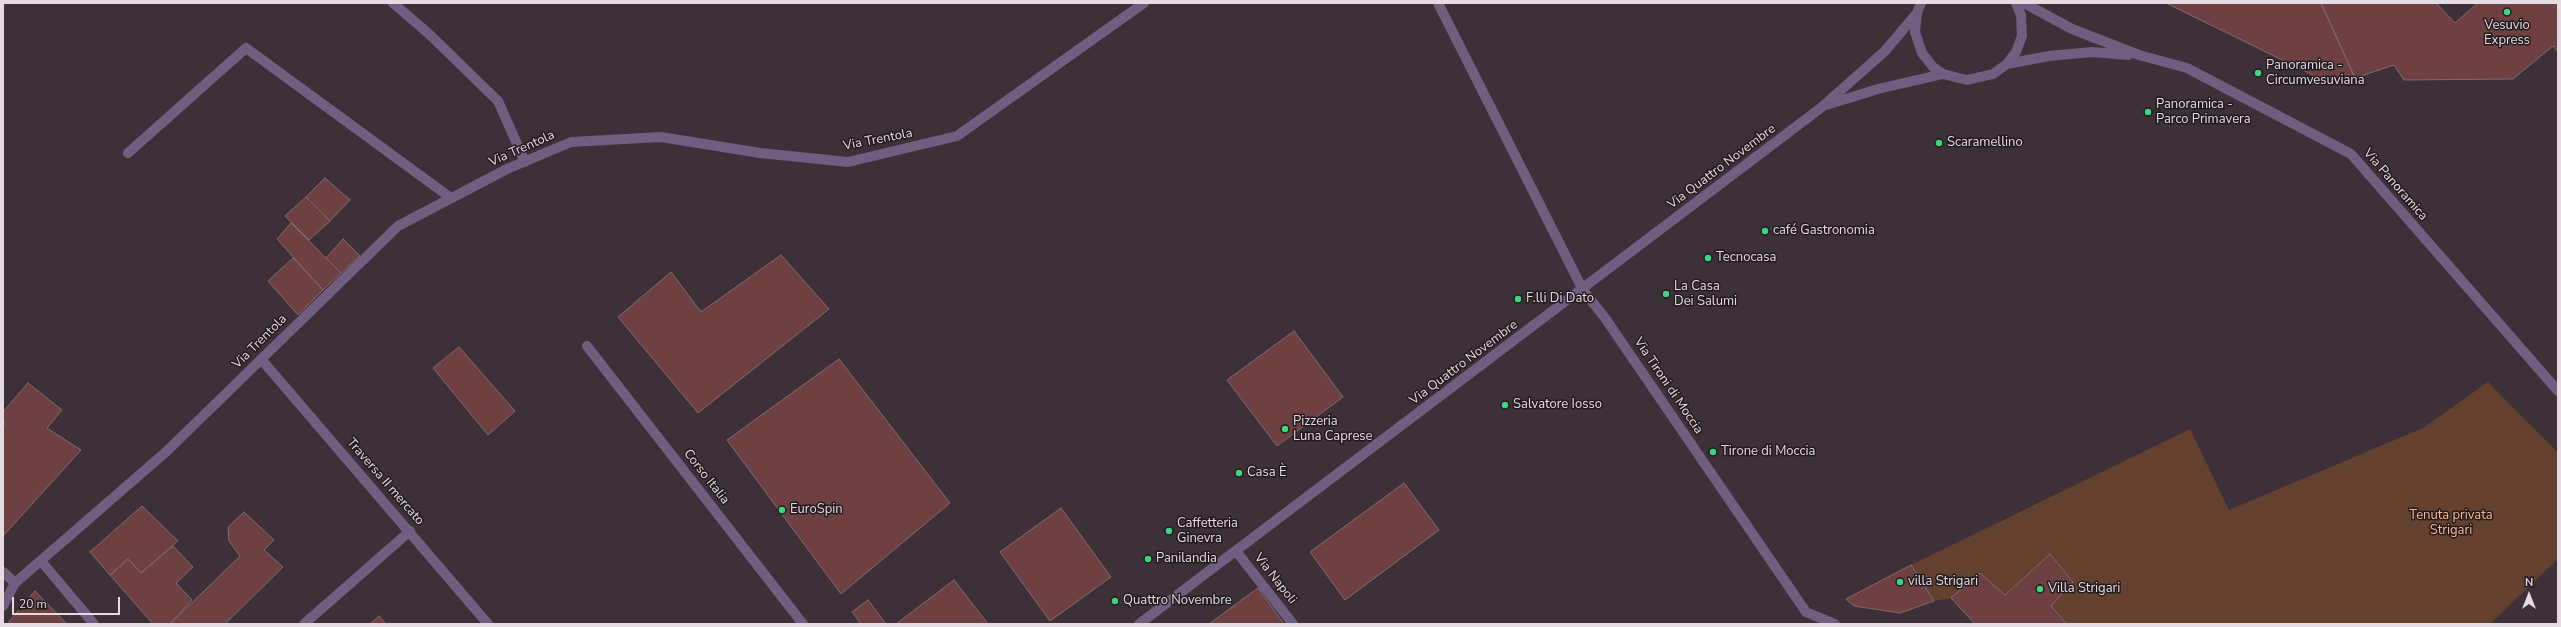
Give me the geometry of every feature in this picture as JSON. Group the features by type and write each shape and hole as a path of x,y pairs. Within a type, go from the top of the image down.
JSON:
{"street":[{"path":"393,3 428,33 498,101 525,162"},
{"name":"Via Trentola","path":"15,583 168,452 398,226 451,198 525,162 571,142 660,137 760,153 848,162 957,136 1144,3"},
{"name":"Via Tironi di Moccia","path":"1438,3 1583,290 1605,318 1806,612 1835,624"},
{"path":"1921,3 1917,14 1916,32 1922,53 1933,67 1943,74 1967,80 1993,74 2007,64 2016,52 2022,36 2021,15 2016,3"},
{"name":"Via Panoramica","path":"2024,3 2072,29 2139,55 2188,68 2351,154 2558,391"},
{"name":"Via Quattro Novembre","path":"1139,624 1583,290 1822,107 1885,51 1917,14"},
{"path":"128,153 246,48 451,198"},
{"name":"Via Panoramica","path":"2007,64 2048,56 2092,52 2139,55"},
{"name":"Via Quattro Novembre","path":"1822,107 1878,89 1943,74"},
{"name":"Corso Italia","path":"587,346 803,624"},
{"name":"Traversa II mercato","path":"261,359 410,531 488,624"},
{"path":"304,624 410,531"},
{"name":"Via Napoli","path":"1236,551 1293,624"},
{"path":"41,561 94,624"},
{"path":"3,572 15,583 3,606"}],"green space":[{"name":"Tenuta privata Strigari","path":"2488,382 2558,453 2558,559 2490,624 2067,624 2051,606 2073,582 2050,554 2005,595 1951,598 1934,601 1911,565 2190,429 2229,510 2423,428"}],"building":[{"path":"2166,3 2321,3 2355,78 2325,81"},
{"path":"2321,3 2436,3 2455,23 2478,3 2558,3 2558,52 2553,46 2513,79 2404,80 2394,65 2355,78"},
{"path":"325,178 350,200 330,221 306,197"},
{"path":"306,197 330,221 309,240 285,216"},
{"path":"291,223 341,273 323,290 277,239"},
{"path":"343,239 360,256 341,273 326,258"},
{"path":"781,255 829,309 698,413 618,317 671,272 701,312"},
{"path":"293,258 323,290 298,315 268,281"},
{"path":"1294,331 1343,397 1277,446 1227,380"},
{"path":"459,347 515,411 488,435 433,368"},
{"path":"839,359 950,503 841,594 727,440"},
{"path":"28,383 62,410 47,428 81,450 3,536 3,428 6,424 3,422 3,412"},
{"path":"1404,483 1439,530 1345,600 1310,552"},
{"path":"142,506 178,541 141,573 128,559 110,575 90,552"},
{"path":"1061,508 1111,577 1050,621 1000,552"},
{"path":"244,512 274,540 264,550 283,567 225,624 170,624 240,556 229,541 228,527"},
{"path":"173,546 193,567 176,583 192,600 170,624 153,624 110,575 128,559 141,573"},
{"name":"Villa Strigari","path":"2050,554 2073,582 2051,606 2067,624 1975,624 1951,598 1980,573 2005,595"},
{"name":"villa Strigari","path":"1911,565 1934,601 1900,613 1854,606 1846,599"},
{"path":"954,580 988,624 896,624"},
{"path":"1258,588 1284,624 1209,624"},
{"path":"35,591 67,624 7,624"},
{"path":"868,600 886,624 861,624 852,612"},
{"path":"379,616 386,624 370,624"}],"place":[{"name":"Vesuvio Express","path":"2507,12"},
{"name":"Panoramica - Circumvesuviana","path":"2258,73"},
{"name":"Panoramica - Parco Primavera","path":"2148,112"},
{"name":"Scaramellino","path":"1939,143"},
{"name":"café Gastronomia","path":"1765,231"},
{"name":"Tecnocasa","path":"1708,258"},
{"name":"La Casa Dei Salumi","path":"1666,294"},
{"name":"F.lli Di Dato","path":"1518,299"},
{"name":"Salvatore Iosso","path":"1505,405"},
{"name":"Pizzeria Luna Caprese","path":"1285,429"},
{"name":"Tirone di Moccia","path":"1713,452"},
{"name":"Casa È","path":"1239,473"},
{"name":"EuroSpin","path":"782,510"},
{"name":"Caffetteria Ginevra","path":"1169,531"},
{"name":"Panilandia","path":"1148,559"},
{"name":"villa Strigari","path":"1900,582"},
{"name":"Villa Strigari","path":"2040,589"},
{"name":"Quattro Novembre","path":"1115,601"}]}
